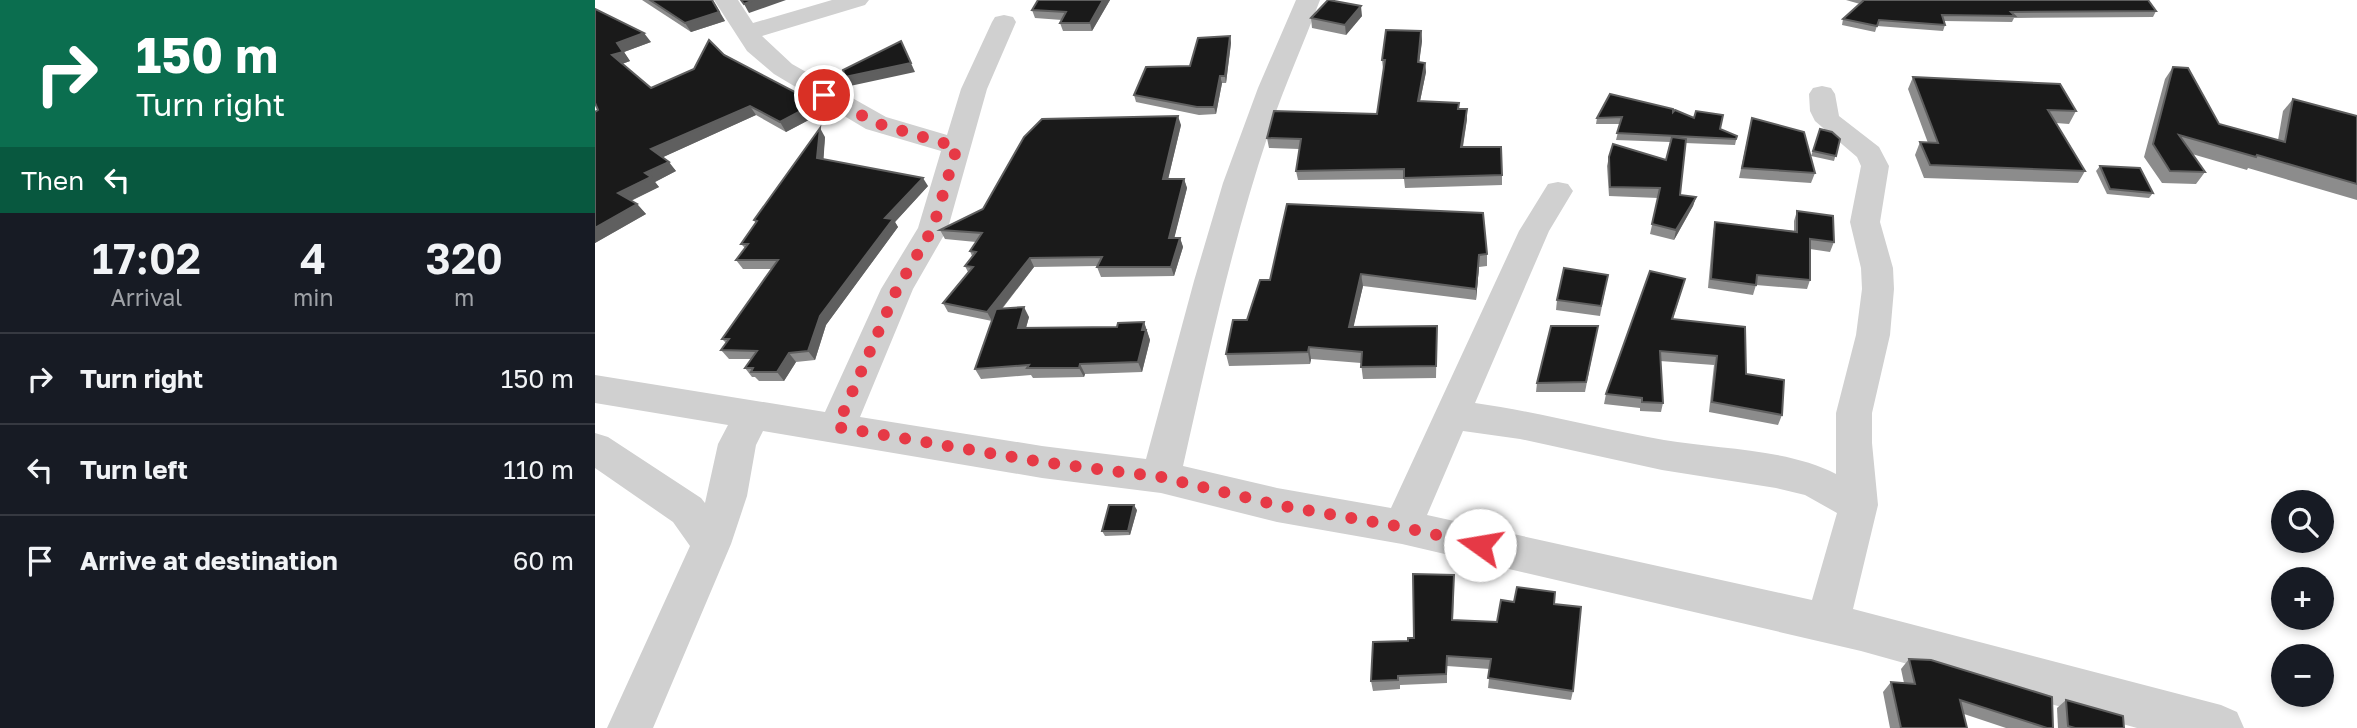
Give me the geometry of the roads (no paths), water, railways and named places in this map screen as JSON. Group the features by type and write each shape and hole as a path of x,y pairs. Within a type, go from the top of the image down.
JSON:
{"street":[{"path":"726,0 756,46 783,69 876,123 957,147"},
{"path":"748,32 857,0"},
{"path":"1161,477 1201,318 1243,174 1271,89 1308,0"},
{"path":"837,427 897,289 933,228 974,89 1004,22"},
{"path":"1822,94 1823,111 1829,121 1856,140 1869,153 1875,166 1865,222 1877,268 1878,289 1873,335 1854,413 1853,443 1858,505 1828,623"},
{"path":"1402,527 1534,231 1558,191"},
{"path":"595,389 1042,462 1161,477 1277,505 1402,527 1828,623 2221,728"},
{"path":"630,728 711,544 727,496 737,444 754,414"},
{"path":"1454,415 1520,424 1662,455 1776,472 1814,481 1858,505"},
{"path":"595,448 687,510 711,544"}]}
